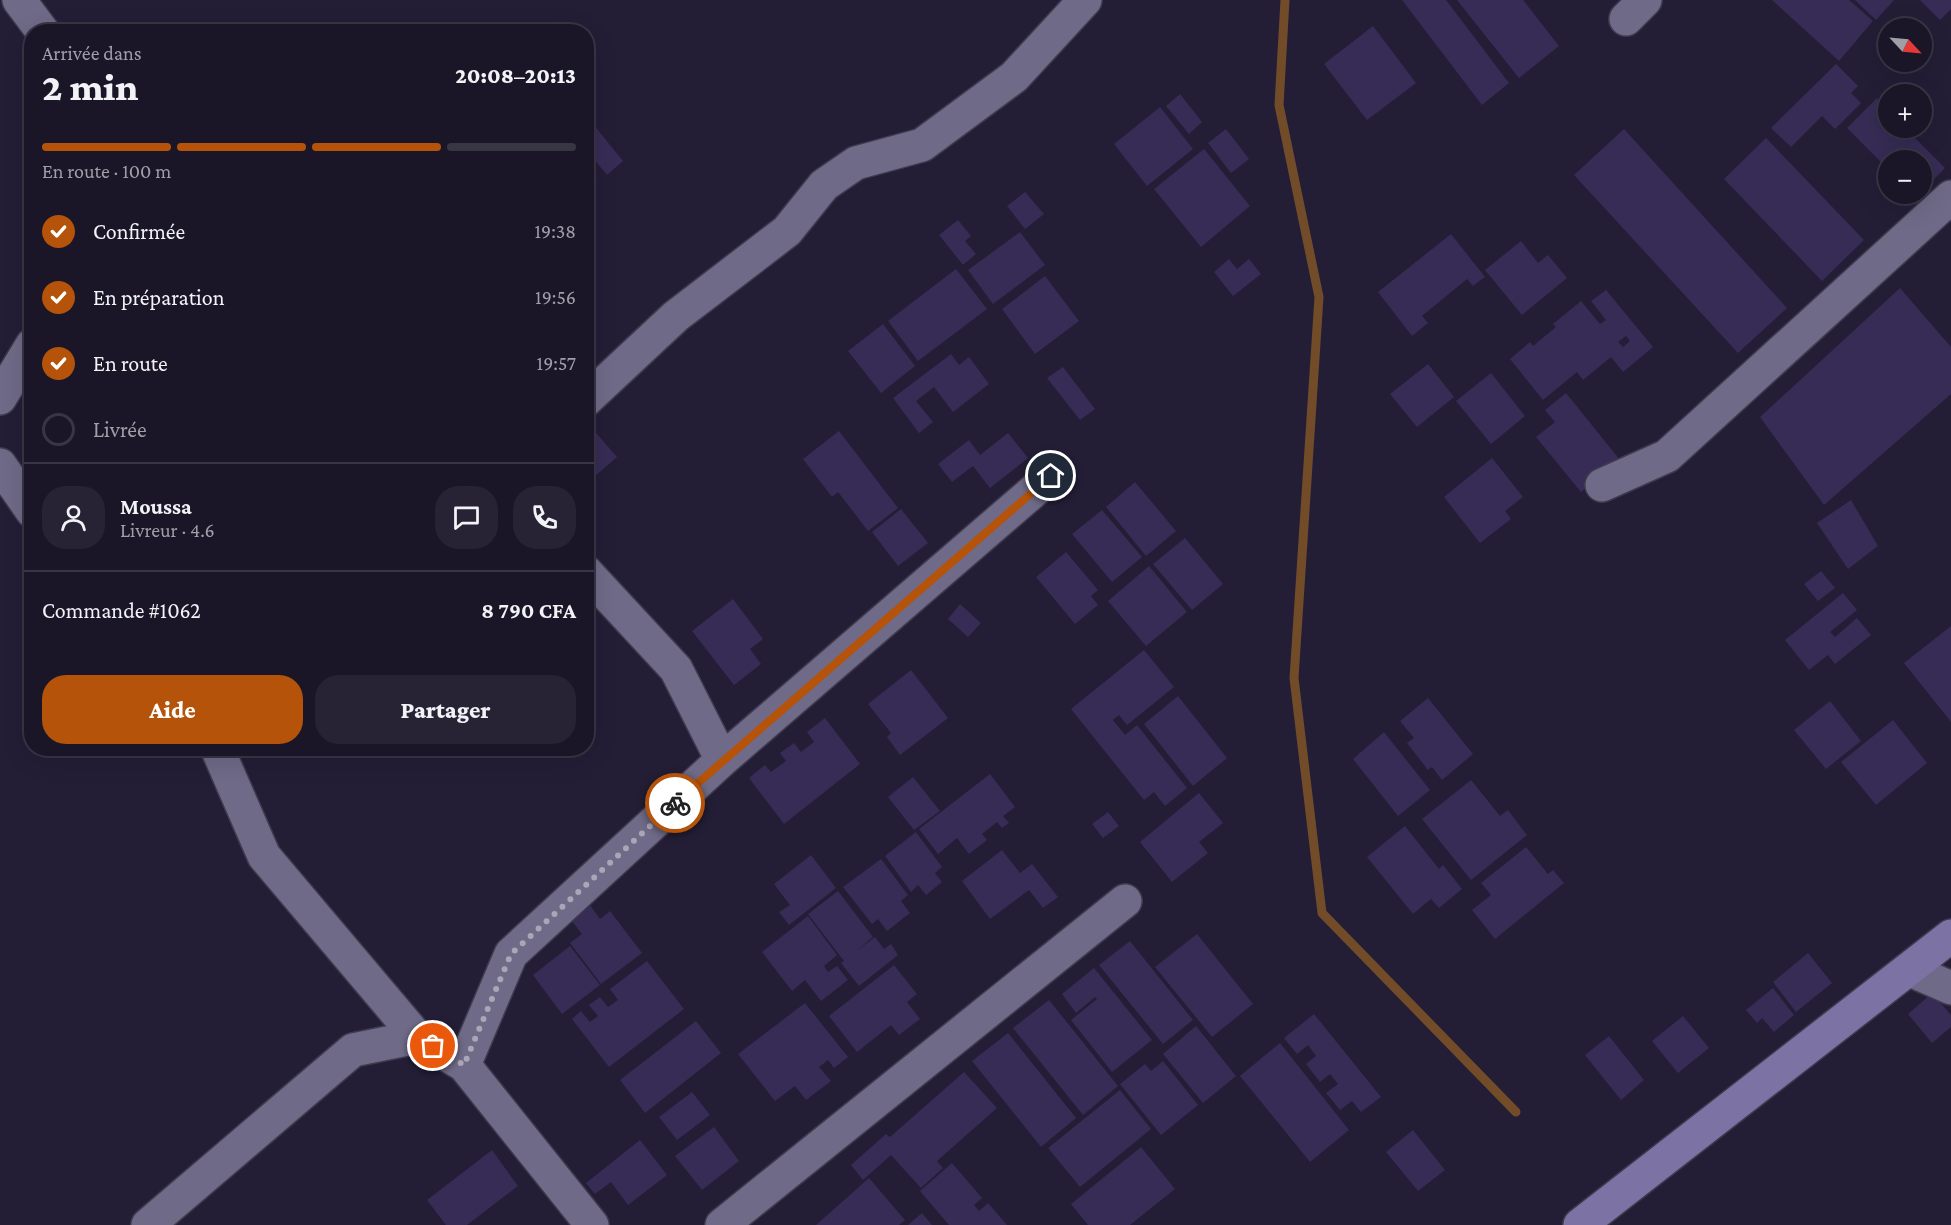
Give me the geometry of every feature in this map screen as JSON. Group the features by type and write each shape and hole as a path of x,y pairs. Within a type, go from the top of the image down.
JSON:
{"street":[{"path":"19,0 37,24"},
{"path":"594,393 676,316 787,231 824,184 856,163 921,145 1014,77 1084,0"},
{"path":"1602,485 1667,456 1951,197"},
{"path":"0,398 24,358"},
{"path":"0,465 24,500"},
{"path":"464,1065 511,954 722,760 1051,476"},
{"path":"594,581 676,669 722,760"},
{"path":"220,756 264,856 417,1037 464,1065 592,1225"},
{"path":"722,1225 1125,901"},
{"path":"1580,1225 1777,1069 1910,970 1951,936"},
{"path":"1910,970 1951,988"},
{"path":"148,1225 353,1050 417,1037"}],"building":[{"path":"1402,0 1446,0 1509,83 1482,105"},
{"path":"1457,0 1523,0 1559,46 1519,78"},
{"path":"1772,0 1849,0 1873,21 1839,61"},
{"path":"1855,0 1894,0 1876,20"},
{"path":"1920,0 1951,0 1951,9 1940,20"},
{"path":"1373,26 1416,83 1367,120 1324,64"},
{"path":"1836,64 1858,86 1851,93 1861,103 1835,129 1822,116 1791,147 1771,128"},
{"path":"1180,94 1202,122 1189,134 1166,106"},
{"path":"1877,98 1878,138 1915,138 1927,150 1878,150 1878,159 1847,128"},
{"path":"1160,107 1193,149 1147,186 1114,144"},
{"path":"594,125 623,161 607,175 594,159"},
{"path":"1226,129 1249,159 1231,173 1208,143"},
{"path":"1624,129 1787,308 1738,353 1574,175"},
{"path":"1766,138 1864,240 1822,281 1724,179"},
{"path":"1204,149 1250,206 1201,247 1154,189"},
{"path":"1932,155 1945,168 1932,182"},
{"path":"1025,192 1044,214 1025,229 1007,206"},
{"path":"958,220 971,236 965,241 976,254 963,265 939,235"},
{"path":"1020,232 1045,265 993,304 968,270"},
{"path":"1451,234 1485,277 1473,286 1467,279 1422,316 1428,323 1412,336 1378,292"},
{"path":"1521,241 1538,263 1548,255 1567,278 1522,315 1485,270"},
{"path":"1229,259 1237,269 1249,259 1261,274 1233,296 1214,272"},
{"path":"956,269 987,309 918,361 888,321"},
{"path":"1045,276 1079,321 1035,354 1002,309"},
{"path":"1900,288 1951,347 1951,394 1824,505 1760,417"},
{"path":"1606,290 1653,347 1623,372 1611,357 1583,380 1577,372 1543,400 1510,359 1530,342 1533,346 1556,327 1553,324 1581,301 1600,324 1606,320 1591,301","holes":["1626,336 1630,341 1623,347 1618,342"]},
{"path":"883,324 915,366 881,393 848,351"},
{"path":"951,354 959,365 969,357 989,384 953,412 934,387 916,401 933,422 919,433 893,398"},
{"path":"1428,364 1454,397 1417,427 1390,394"},
{"path":"1063,367 1095,409 1080,420 1047,378"},
{"path":"1491,373 1525,416 1491,444 1456,401"},
{"path":"1566,393 1620,460 1581,492 1536,437 1555,422 1545,410"},
{"path":"594,431 617,457 594,477"},
{"path":"839,431 898,508 868,531 838,492 832,497 803,459"},
{"path":"1008,433 1028,458 990,488 973,466 952,482 938,464 969,440 980,455"},
{"path":"1492,458 1523,497 1505,511 1511,519 1480,543 1444,497"},
{"path":"1135,482 1176,531 1146,556 1106,507"},
{"path":"1851,500 1878,546 1848,569 1817,523"},
{"path":"901,509 928,543 898,566 872,532"},
{"path":"1102,510 1142,557 1112,582 1072,534"},
{"path":"1185,538 1223,584 1192,610 1153,564"},
{"path":"1066,552 1098,590 1091,596 1098,605 1075,624 1036,577"},
{"path":"1149,566 1187,612 1146,646 1108,601"},
{"path":"1821,571 1835,588 1818,601 1804,584"},
{"path":"1843,593 1857,610 1830,632 1835,637 1857,618 1871,635 1835,664 1828,655 1809,670 1785,640"},
{"path":"733,599 763,639 750,649 761,664 734,685 692,631"},
{"path":"960,604 981,623 968,637 948,619"},
{"path":"1951,626 1951,722 1904,663"},
{"path":"1144,650 1174,687 1127,725 1119,715 1113,720 1125,735 1137,725 1187,788 1165,806 1154,792 1144,800 1071,709"},
{"path":"911,670 948,718 900,755 887,737 891,733 868,704"},
{"path":"1178,696 1227,758 1193,786 1144,724"},
{"path":"1428,698 1473,754 1442,780 1432,767 1428,770 1407,743 1414,738 1400,721"},
{"path":"1830,701 1861,741 1826,769 1794,730"},
{"path":"825,718 860,764 784,824 749,778 765,765 771,772 786,761 780,753 794,743 801,752 814,742 807,732"},
{"path":"1893,720 1927,763 1876,805 1841,762"},
{"path":"1384,732 1430,790 1398,816 1353,759"},
{"path":"990,774 1015,807 1003,816 1009,823 1002,828 997,822 982,834 987,840 969,854 957,838 938,854 919,829"},
{"path":"913,777 940,811 914,830 888,797"},
{"path":"1471,780 1500,816 1508,810 1527,835 1471,880 1422,819"},
{"path":"1199,793 1223,823 1199,842 1208,853 1172,882 1140,842"},
{"path":"1108,812 1119,826 1103,838 1092,824"},
{"path":"1405,826 1439,869 1443,865 1462,889 1439,908 1431,899 1413,914 1367,857"},
{"path":"916,832 942,867 935,873 942,882 926,895 918,885 911,892 885,856"},
{"path":"1526,847 1548,874 1553,870 1564,883 1495,939 1472,910 1491,895 1481,883"},
{"path":"1002,850 1020,873 1032,864 1058,897 1043,908 1029,890 990,919 962,881"},
{"path":"811,855 836,888 789,925 779,912 790,905 774,884"},
{"path":"881,859 908,895 901,901 910,913 887,931 878,919 872,924 843,887"},
{"path":"838,891 873,937 856,951 875,937 884,949 891,944 898,955 859,986 841,963 844,961 808,914"},
{"path":"590,905 600,919 610,911 642,953 601,984 570,943 582,934 571,920"},
{"path":"808,916 837,955 824,966 828,972 837,966 848,980 821,1001 805,980 792,991 762,952"},
{"path":"1197,934 1253,1004 1212,1037 1155,967"},
{"path":"1130,941 1193,1020 1163,1044 1099,965"},
{"path":"570,946 600,985 562,1014 533,975"},
{"path":"1808,953 1832,983 1796,1012 1773,982"},
{"path":"647,961 684,1009 609,1067 572,1019 581,1011 590,1022 598,1016 589,1005 600,997 608,1007 618,1000 610,989"},
{"path":"894,965 917,994 907,1002 920,1019 899,1035 891,1025 857,1052 829,1016"},
{"path":"1094,968 1152,1040 1112,1072 1071,1020 1097,999 1095,997 1076,1013 1062,994"},
{"path":"1773,988 1794,1015 1774,1032 1762,1018 1757,1023 1746,1010"},
{"path":"1932,993 1951,1015 1951,1027 1932,1043 1908,1014"},
{"path":"1049,1000 1118,1086 1083,1115 1013,1028"},
{"path":"805,1003 848,1057 834,1068 828,1060 819,1067 831,1081 806,1100 795,1086 775,1101 738,1054"},
{"path":"1314,1014 1381,1097 1361,1112 1352,1101 1340,1110 1326,1093 1338,1084 1330,1074 1320,1082 1306,1064 1316,1056 1308,1045 1297,1054 1284,1038"},
{"path":"1683,1016 1709,1048 1678,1073 1652,1041"},
{"path":"696,1021 721,1053 645,1113 620,1080"},
{"path":"1196,1026 1236,1076 1203,1103 1163,1054"},
{"path":"1008,1033 1076,1118 1041,1147 972,1061"},
{"path":"1609,1036 1644,1080 1621,1100 1585,1055"},
{"path":"1280,1043 1349,1130 1310,1162 1240,1076"},
{"path":"1163,1061 1198,1105 1161,1135 1120,1084 1145,1064 1151,1071"},
{"path":"964,1072 997,1108 937,1161 943,1168 921,1188 891,1155 863,1180 851,1165 886,1134 890,1137"},
{"path":"1120,1090 1151,1129 1080,1187 1048,1148"},
{"path":"692,1092 710,1115 677,1140 659,1117"},
{"path":"714,1127 739,1161 702,1190 675,1156"},
{"path":"1413,1130 1445,1170 1418,1191 1386,1152"},
{"path":"640,1140 667,1175 628,1205 611,1182 595,1194 586,1183"},
{"path":"1141,1147 1175,1189 1130,1225 1088,1225 1071,1204"},
{"path":"492,1150 518,1186 467,1225 446,1225 427,1200"},
{"path":"952,1163 982,1198 974,1205 979,1211 988,1203 1007,1225 949,1225 920,1191"},
{"path":"869,1178 905,1220 899,1225 816,1225"},
{"path":"922,1213 932,1225 908,1225"}],"waterway":[{"path":"1285,0 1279,105 1319,297 1294,678 1322,913 1516,1112"}],"way so far":[{"path":"433,1046 464,1065 511,954 675,803"}],"route":[{"path":"675,803 1051,476"}]}
